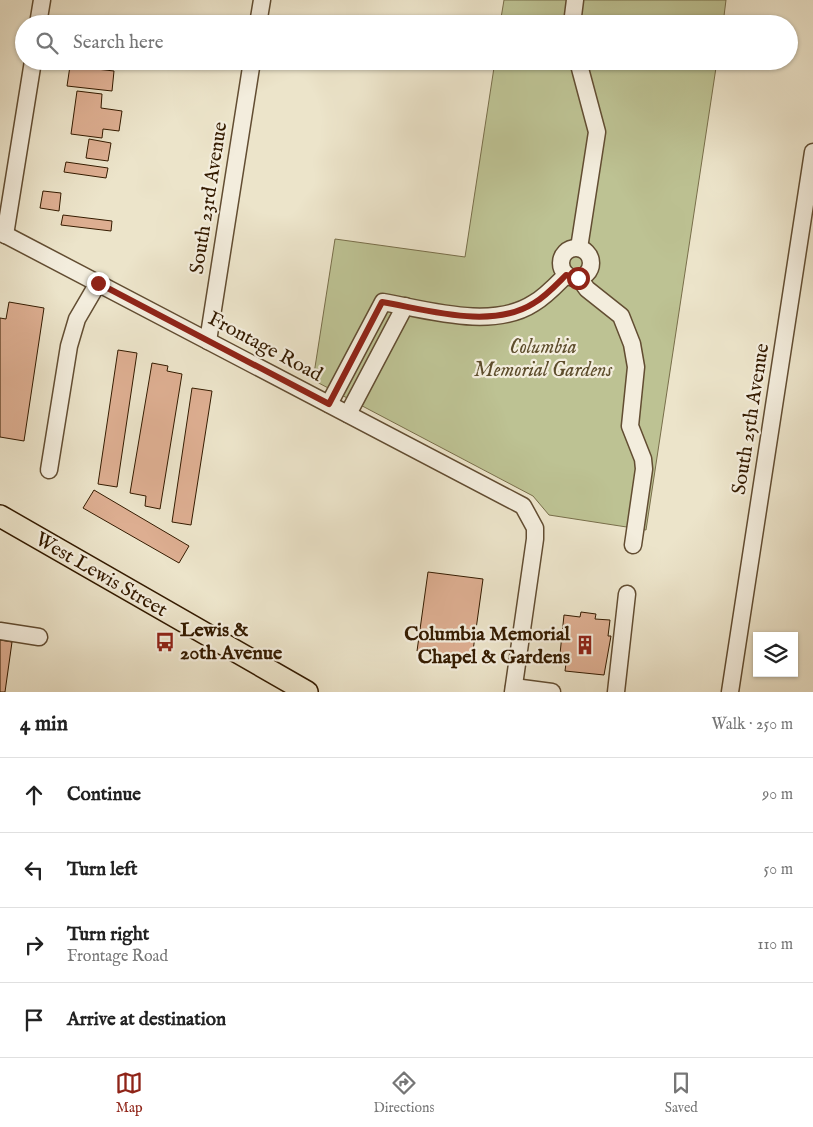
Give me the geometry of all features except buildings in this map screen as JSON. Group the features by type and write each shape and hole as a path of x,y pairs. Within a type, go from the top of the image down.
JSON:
{"main road":[{"name":"West Lewis Street","path":"0,516 307,692"}],"street":[{"path":"40,15 42,0"},
{"path":"260,15 262,0"},
{"path":"573,15 575,0"},
{"path":"3,233 31,70"},
{"name":"South 23rd Avenue","path":"208,341 251,70"},
{"path":"579,248 597,132 580,70"},
{"name":"South 25th Avenue","path":"730,692 813,152"},
{"name":"Frontage Road","path":"3,233 523,506 535,528 535,539 513,690"},
{"path":"329,404 382,302 480,317 505,315 534,304 572,276 585,275 591,266 589,256 579,248 568,250 561,257 561,267 572,276 587,289 621,316 635,359 630,426 644,469 633,545"},
{"path":"49,470 69,346 77,319 98,283"},
{"path":"348,414 405,306"},
{"path":"616,692 627,594"},
{"path":"0,631 39,637"},
{"path":"513,690 552,692"}],"green space":[{"path":"504,0 726,0 724,15 502,15"},
{"name":"Columbia Memorial Gardens","path":"494,70 716,70 646,530 549,515 533,496 313,380 335,239 465,257"}],"place":[{"name":"Lewis & 20th Avenue","path":"165,642"},
{"name":"Columbia Memorial Chapel & Gardens","path":"585,645"}],"route":[{"path":"98,283 329,404 382,302 466,316 505,315 534,304 566,275 578,278"}]}
